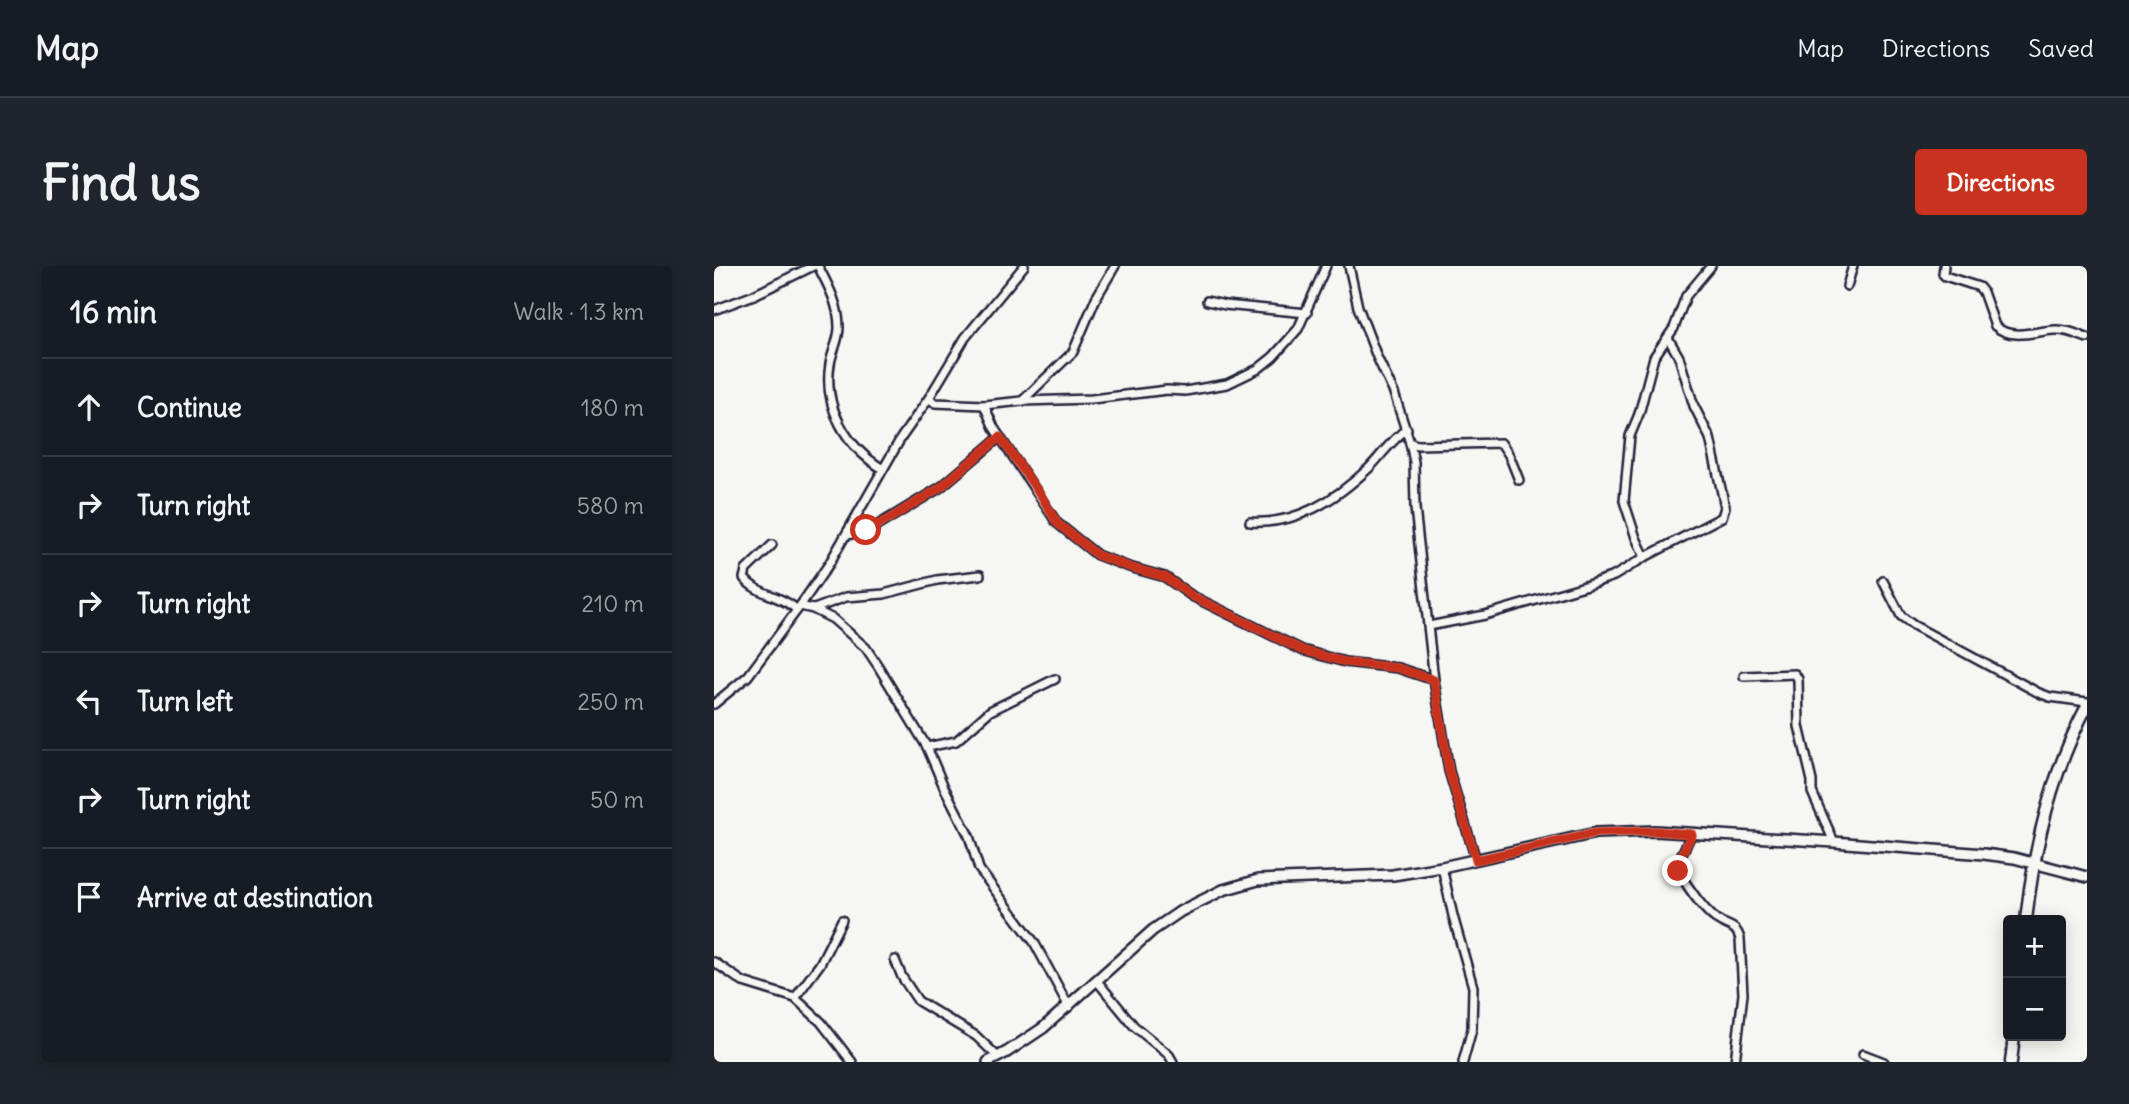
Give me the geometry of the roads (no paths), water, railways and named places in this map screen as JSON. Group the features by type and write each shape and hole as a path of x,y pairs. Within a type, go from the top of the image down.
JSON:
{"main road":[{"path":"2027,915 2040,833 2063,759 2087,704"},
{"path":"2011,1062 2013,1041"}],"street":[{"path":"714,310 816,266 834,299 839,328 828,381 833,406 848,440 862,455 883,469"},
{"path":"714,704 748,676 798,608 829,564 901,438 965,338 1024,266"},
{"path":"1022,401 1073,352 1096,298 1115,266"},
{"path":"929,398 935,403 984,405 1091,399 1167,390 1185,391 1227,384 1242,378 1273,357 1298,329 1326,266"},
{"path":"1349,266 1358,307 1394,393 1410,443 1434,680 1449,771 1476,860"},
{"path":"1644,556 1624,501 1628,449 1649,368 1668,338 1686,296 1711,266"},
{"path":"1847,286 1853,266"},
{"path":"1944,266 1945,276 1979,287 1999,330 2031,335 2064,330 2087,338"},
{"path":"1207,301 1307,313"},
{"path":"1429,626 1485,615 1569,592 1614,576 1644,556 1652,555 1718,519 1725,511 1710,438 1694,406 1679,357 1668,338"},
{"path":"984,405 1000,437 1057,523 1097,555 1165,577 1192,596 1302,650 1345,662 1398,668 1434,680"},
{"path":"1250,522 1266,523 1312,512 1359,477 1406,429"},
{"path":"845,536 875,527 941,487 1000,437"},
{"path":"1410,443 1501,443 1519,480"},
{"path":"772,545 746,570 744,578 761,592 798,608 813,609 833,619 866,648 927,747 969,836 979,869 1034,942 1069,1007"},
{"path":"813,609 846,597 884,594 937,580 980,575"},
{"path":"1883,581 1901,616 1913,625 2039,693 2087,704"},
{"path":"1744,676 1783,673 1794,674 1798,680 1800,737 1812,781 1812,792 1834,842"},
{"path":"927,747 956,741 997,706 1055,679"},
{"path":"988,1062 1024,1042 1069,1007 1153,930 1181,911 1223,890 1258,880 1394,875 1596,833 1655,831 1984,853 2087,877"},
{"path":"1692,834 1678,862 1678,871 1714,918 1730,924 1741,939 1743,994 1735,1062"},
{"path":"1442,867 1473,987 1472,1029 1463,1062"},
{"path":"795,998 820,964 842,920"},
{"path":"895,960 902,977 918,1001 976,1036 998,1057"},
{"path":"714,962 743,982 795,998 821,1022 852,1062"},
{"path":"1097,981 1134,1026 1169,1055 1173,1062"},
{"path":"1863,1054 1884,1062"}]}
